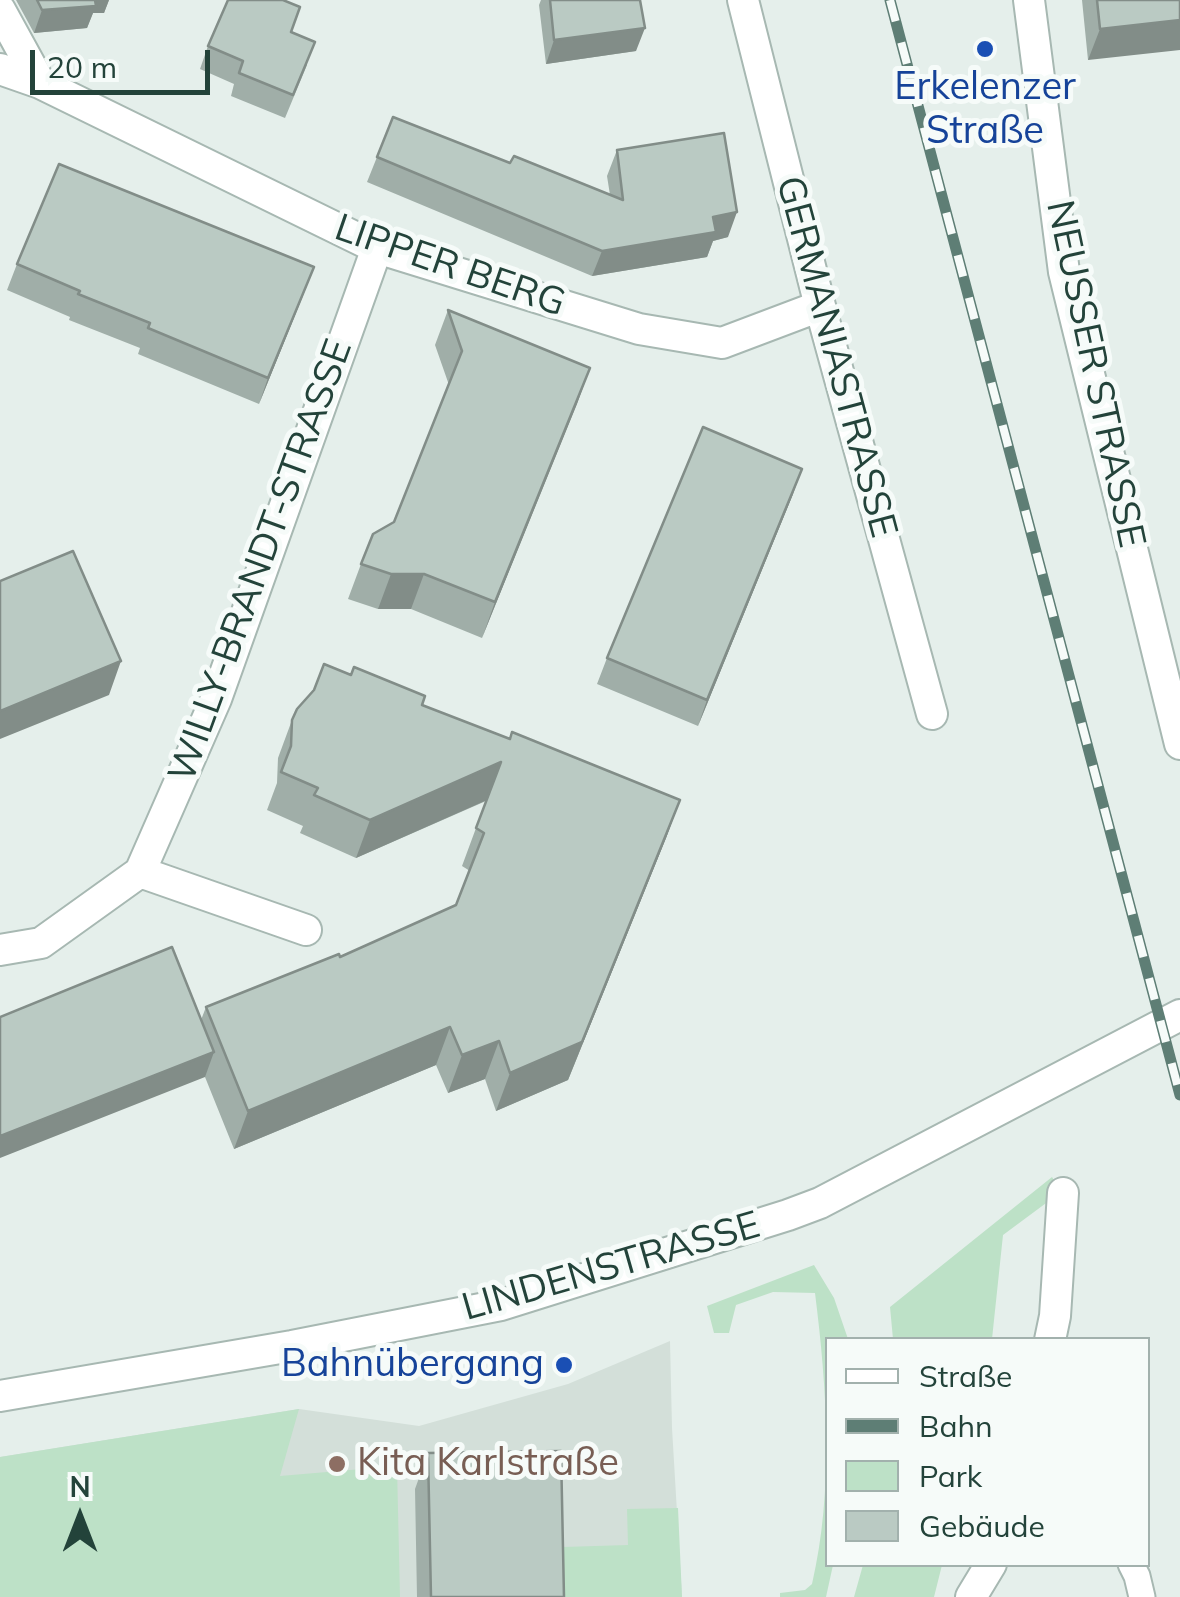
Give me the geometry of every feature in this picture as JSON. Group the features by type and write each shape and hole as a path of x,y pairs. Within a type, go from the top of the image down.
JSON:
{"street":[{"name":"GERMANIASTRASSE","path":"743,0 820,306 932,714"},
{"name":"NEUSSER STRASSE","path":"1030,0 1064,272 1180,744"},
{"path":"0,10 40,83"},
{"name":"LIPPER BERG","path":"0,69 40,83 376,248 639,329 722,343 820,306"},
{"name":"WILLY-BRANDT-STRASSE","path":"140,872 216,699 376,248"},
{"path":"0,950 42,943 140,872 306,930"},
{"name":"LINDENSTRASSE","path":"0,1396 501,1306 788,1215 820,1203 1180,1015"},
{"path":"1051,1337 1062,1193"},
{"path":"972,1597 989,1567"}],"lane":[{"path":"1133,1567 1142,1597"}],"shaded area":[{"name":"Kita Karlstraße","path":"670,1341 682,1597 0,1597 0,1457 299,1409 419,1426 568,1384"}],"green space":[{"path":"1052,1177 1061,1192 1003,1235 992,1337 893,1337 890,1307"},
{"path":"814,1265 834,1298 847,1337 825,1337 825,1402 815,1293 773,1292 736,1305 729,1333 714,1333 707,1306"},
{"path":"299,1409 280,1476 397,1466 400,1597 0,1597 0,1457"},
{"path":"825,1488 825,1567 833,1567 826,1597 780,1597 780,1593 805,1590 812,1584"},
{"path":"678,1508 682,1597 563,1597 563,1547 628,1545 627,1509"},
{"path":"862,1567 942,1567 934,1597 854,1597"}],"building":[{"path":"37,0 95,0 96,6 42,10"},
{"path":"228,0 283,0 300,7 291,32 315,42 293,95 239,73 243,61 208,46"},
{"path":"550,0 640,0 645,28 554,40"},
{"path":"1097,0 1180,0 1180,20 1100,29"},
{"path":"393,117 510,163 514,156 623,200 617,150 724,133 737,212 713,217 716,232 602,251 377,157"},
{"path":"59,164 314,267 268,378 148,328 150,323 17,264"},
{"path":"448,310 590,368 495,602 424,574 391,574 361,564 373,534 394,522 462,351"},
{"path":"703,427 802,469 707,700 607,658"},
{"path":"73,551 121,661 0,711 0,581"},
{"path":"324,664 351,675 354,667 425,696 422,705 510,739 512,732 680,800 582,1042 510,1073 499,1041 462,1055 450,1027 248,1111 206,1007 339,954 340,957 456,905 484,833 476,828 501,762 370,820 314,795 318,788 281,772 291,746 292,720 314,690"},
{"path":"172,947 214,1052 0,1136 0,1017"},
{"path":"561,1451 564,1597 431,1597 428,1453"}],"railway":[{"path":"890,0 1180,1095"}],"place":[{"name":"Erkelenzer Straße","path":"985,49"},
{"name":"Bahnübergang","path":"564,1365"},
{"name":"Kita Karlstraße","path":"337,1464"}]}
